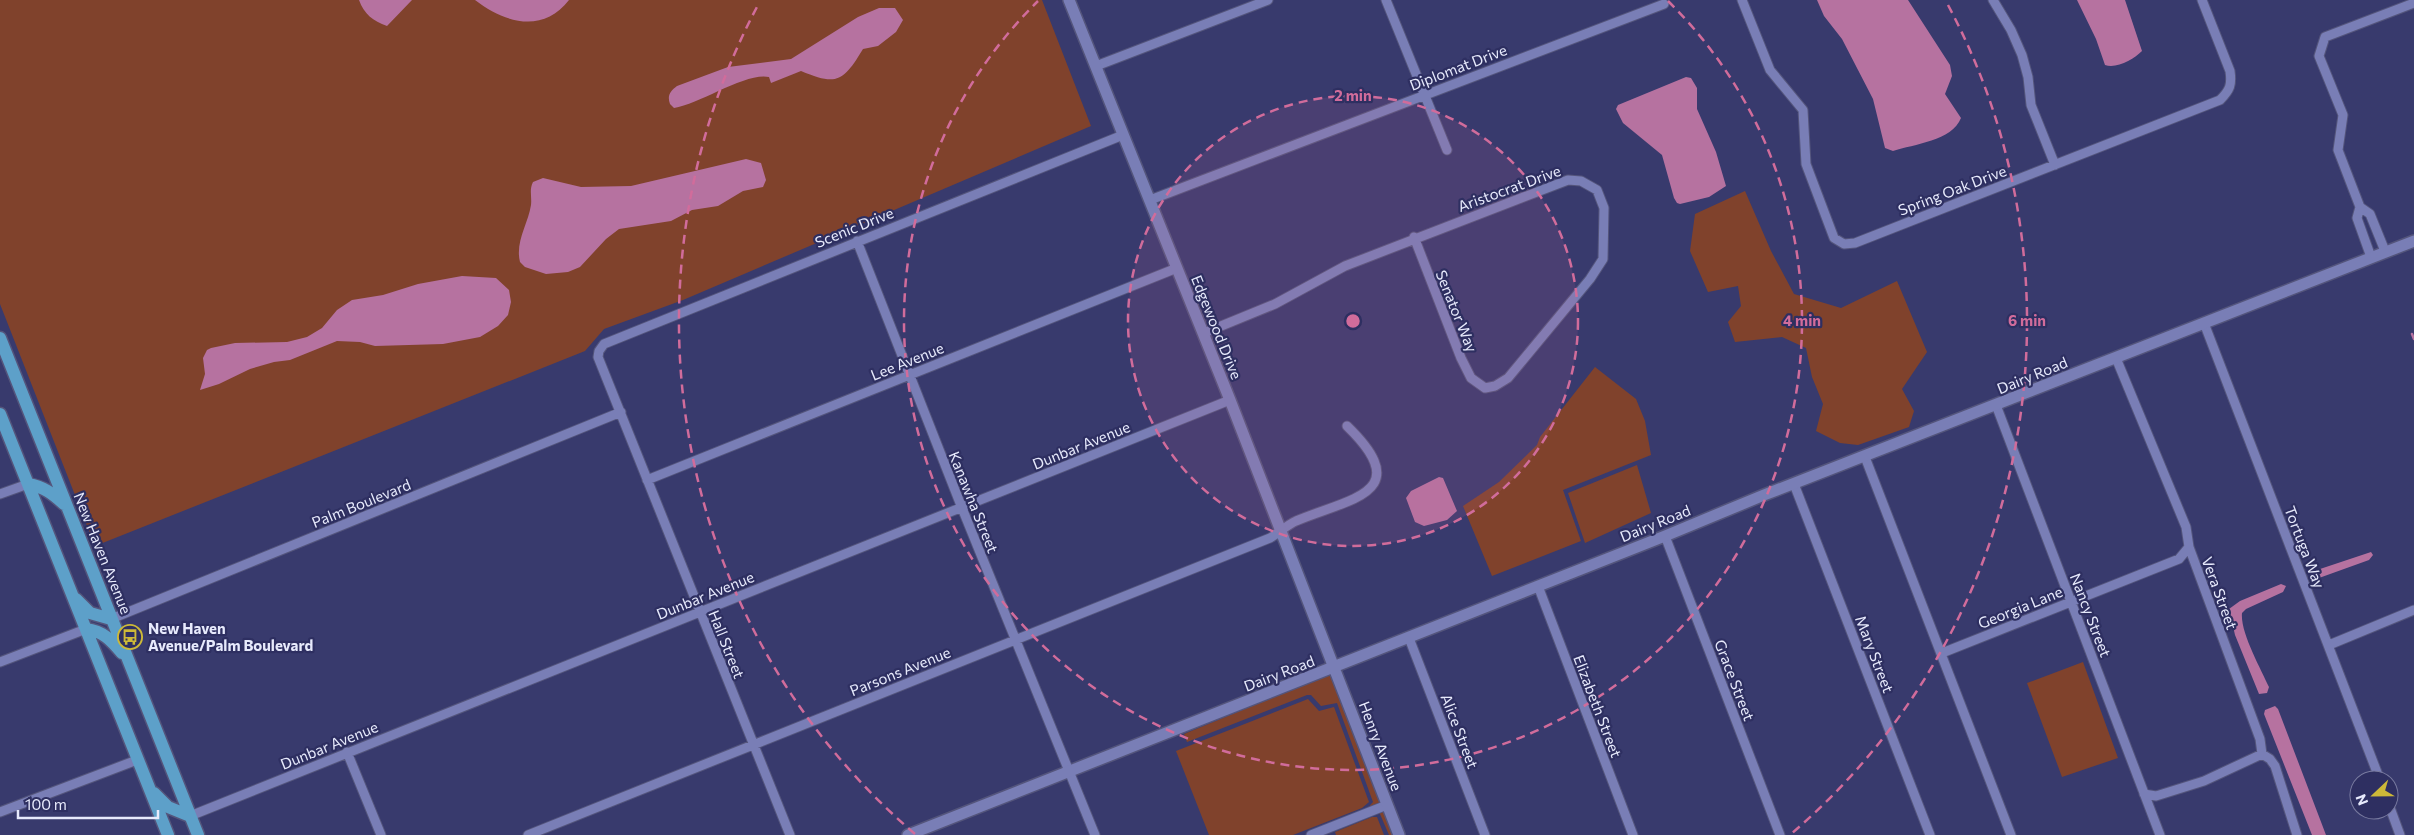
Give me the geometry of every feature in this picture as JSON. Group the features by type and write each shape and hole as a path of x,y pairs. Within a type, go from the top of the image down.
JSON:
{"main road":[{"name":"New Haven Avenue","path":"0,338 198,835"},
{"path":"0,414 168,835"},
{"path":"28,484 40,486 49,491 67,508"},
{"path":"72,595 90,613 111,619"},
{"path":"86,629 97,630 107,636 127,658"},
{"path":"149,788 168,807 190,816"}],"street":[{"name":"Edgewood Drive","path":"1069,0 1176,268 1204,333 1335,667"},
{"path":"1096,66 1268,0"},
{"path":"1386,0 1447,150"},
{"name":"Spring Oak Drive","path":"1742,0 1770,70 1803,110 1806,164 1834,238 1844,244 1855,243 2220,100 2229,90 2232,82 2230,71 2202,0"},
{"path":"1992,0 2012,30 2022,55 2028,77 2032,105 2055,165"},
{"path":"2385,251 2370,214 2360,207 2338,150 2343,115 2319,56 2325,37 2414,3"},
{"name":"Diplomat Drive","path":"1150,200 1664,4"},
{"name":"Scenic Drive","path":"599,351 604,344 1123,135"},
{"name":"Aristocrat Drive","path":"1204,333 1275,304 1345,266 1568,180 1581,180 1597,190 1604,208 1603,260 1590,279 1508,378 1495,386 1485,388"},
{"path":"2360,207 2357,218 2372,257"},
{"name":"Senator Way","path":"1414,238 1464,366 1471,378 1485,388"},
{"name":"Kanawha Street","path":"857,241 1094,835"},
{"name":"Dairy Road","path":"908,835 2414,241"},
{"name":"Lee Avenue","path":"647,480 1176,268"},
{"name":"Tortuga Way","path":"2204,323 2376,770"},
{"name":"Hall Street","path":"599,351 598,357 790,835"},
{"name":"Vera Street","path":"2116,358 2186,526 2189,547 2260,739 2262,754 2270,759 2275,766 2297,835"},
{"name":"Dunbar Avenue","path":"190,816 1230,400"},
{"name":"Nancy Street","path":"1996,405 2160,835"},
{"name":"Palm Boulevard","path":"111,619 621,412"},
{"name":"Parsons Avenue","path":"528,835 1270,538 1293,522 1366,494 1376,484 1378,473 1364,442 1347,426"},
{"path":"1865,457 2011,835"},
{"path":"0,494 28,484"},
{"name":"Mary Street","path":"1794,484 1930,835"},
{"name":"Grace Street","path":"1665,536 1780,835"},
{"name":"Georgia Lane","path":"1942,653 2179,559 2189,547"},
{"name":"Elizabeth Street","path":"1538,586 1633,835"},
{"path":"2329,645 2414,610"},
{"path":"0,662 86,629"},
{"name":"Alice Street","path":"1409,638 1485,835"},
{"name":"Henry Avenue","path":"1335,667 1399,835"},
{"path":"347,752 381,835"},
{"path":"2144,794 2156,796 2204,781 2262,754"},
{"path":"0,812 137,760"},
{"path":"1310,835 1388,805"},
{"path":"2394,820 2400,835"}],"shaded area":[{"path":"0,0 1042,0 1091,126 683,300 604,329 585,351 95,546 0,304"},
{"path":"359,0 412,0 387,26 377,22 370,16"},
{"path":"475,0 569,0 559,11 548,18 524,21 511,19 499,14"},
{"path":"1817,0 1908,0 1950,65 1952,76 1945,94 1961,118 1956,126 1950,132 1932,140 1893,151 1885,148 1873,99 1842,39 1824,16"},
{"path":"2077,0 2125,0 2142,51 2125,63 2115,66 2105,65 2096,39"},
{"path":"879,8 895,8 903,20 896,32 878,46 863,49 850,68 838,78 823,79 801,71 771,83 769,77 759,77 748,79 685,105 674,108 670,104 670,94 677,86 728,67 791,59 858,17"},
{"path":"1686,77 1691,78 1697,88 1697,109 1716,152 1726,186 1709,197 1680,204 1674,198 1662,155 1623,123 1616,109 1618,105"},
{"path":"746,159 761,163 766,180 763,187 743,191 718,206 692,210 671,221 619,229 606,239 580,267 568,272 546,274 525,267 520,262 520,240 531,205 533,182 543,178 581,187 631,186"},
{"path":"1745,191 1771,251 1794,294 1841,308 1897,281 1927,352 1902,389 1914,411 1909,427 1858,445 1840,443 1816,431 1823,404 1812,377 1806,348 1782,337 1735,342 1728,322 1741,306 1738,286 1708,292 1690,251 1695,214"},
{"path":"462,276 496,278 509,290 511,302 508,315 498,326 480,337 443,344 375,346 360,342 337,341 290,360 274,362 250,369 219,384 200,390 205,374 203,358 207,350 211,348 235,343 287,342 307,337 322,328 337,310 352,300 383,295 418,284"},
{"path":"1595,367 1636,399 1645,421 1651,455 1563,490 1581,541 1492,576 1463,506 1499,482 1537,445 1540,437"},
{"path":"1637,465 1651,513 1585,543 1568,493"},
{"path":"1439,477 1443,478 1457,511 1447,520 1424,526 1415,522 1406,498 1411,491"},
{"path":"2371,552 2373,555 2369,560 2319,578 2315,576 2314,573 2320,569"},
{"path":"2281,584 2286,586 2283,592 2246,609 2242,613 2244,630 2269,687 2267,693 2259,694 2235,635 2229,609 2240,601"},
{"path":"2083,662 2118,758 2062,777 2027,683"},
{"path":"1332,673 1393,835 1389,835 1380,814 1365,811 1373,802 1337,703 1321,706 1311,695 1307,695 1187,742 1184,734"},
{"path":"1308,699 1319,711 1334,707 1369,802 1362,808 1293,835 1209,835 1176,751"},
{"path":"2275,706 2278,709 2326,835 2312,835 2264,714 2265,710"},
{"path":"1372,817 1377,817 1384,835 1336,835 1335,832"}],"waterway":[{"path":"2412,334 2414,339"}],"place":[{"name":"New Haven Avenue/Palm Boulevard","path":"130,637"}]}
